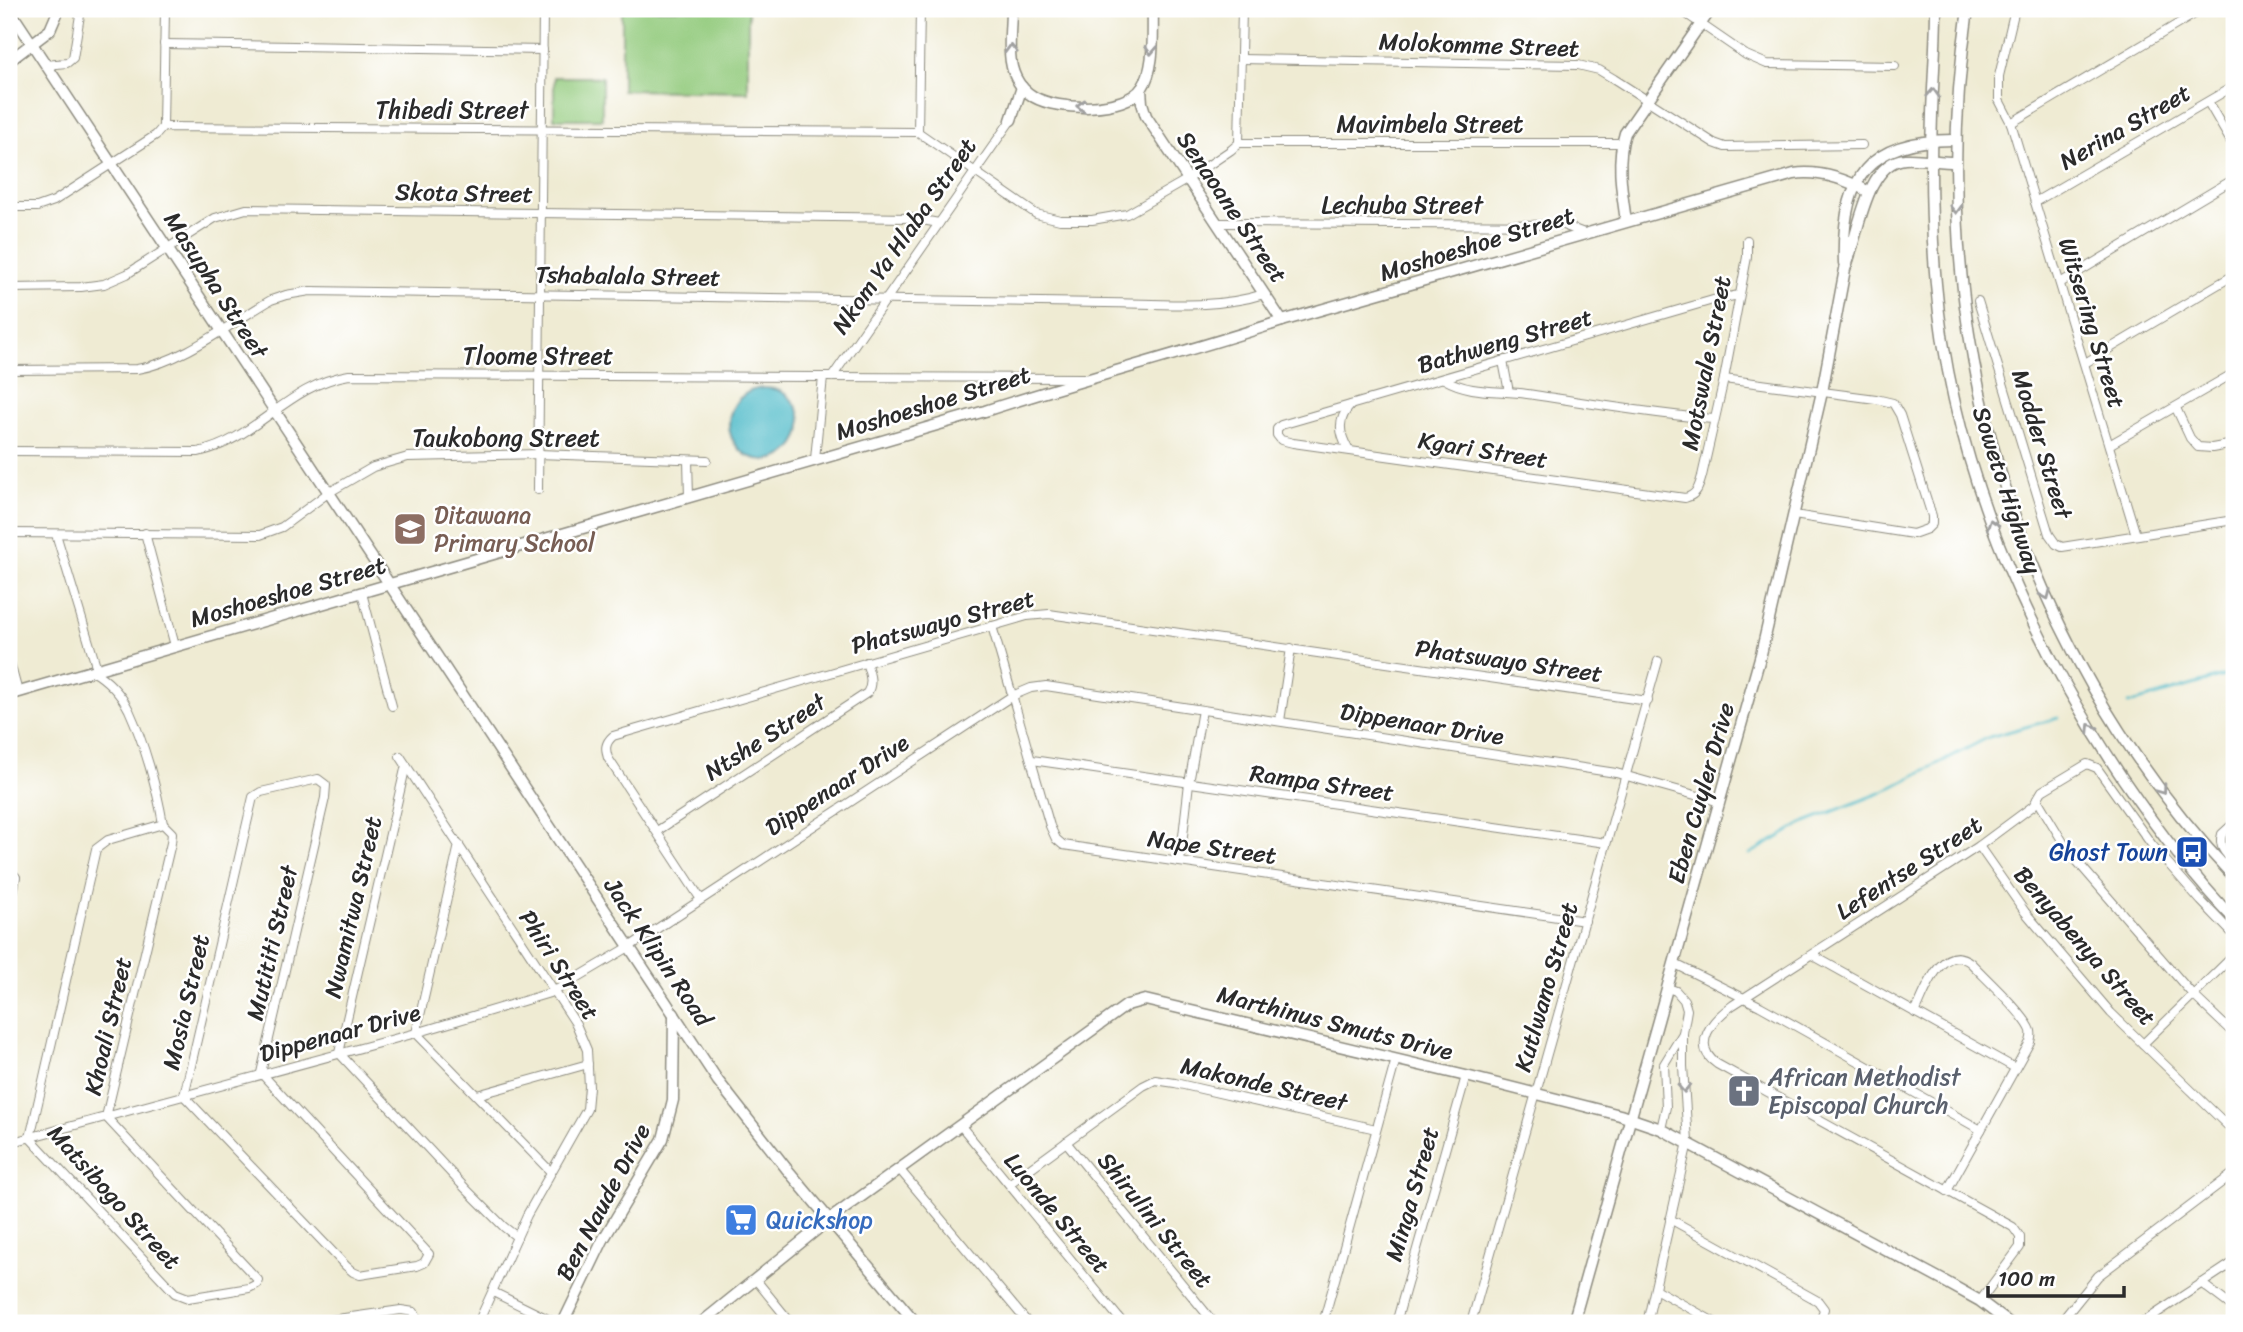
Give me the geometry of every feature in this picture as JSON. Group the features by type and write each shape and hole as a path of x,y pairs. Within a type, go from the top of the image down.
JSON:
{"street":[{"name":"Masupha Street","path":"9,9 388,585"},
{"path":"9,61 50,30 59,9"},
{"path":"46,65 67,64 73,58 81,9"},
{"path":"9,207 46,205 156,135 163,127 164,9"},
{"path":"538,490 543,9"},
{"path":"920,9 918,132 1036,214 1060,220 1091,220 1127,214 1188,178 1239,143 1242,9"},
{"path":"1011,9 1012,66 1015,77 1022,87 1038,99 1075,107 1124,101 1141,89 1150,61 1153,9"},
{"path":"1679,9 1746,55 1767,64 1895,66"},
{"path":"1626,221 1621,177 1622,143 1631,123 1711,9"},
{"name":"Soweto Highway","path":"1936,9 1931,140 1936,282 1951,377 1965,441 2009,570 2058,673 2105,751 2163,838 2234,919"},
{"name":"Soweto Highway","path":"1968,9 1958,87 1955,162 1961,282 1975,374 1991,445 2032,564 2077,659 2116,724 2183,818 2234,877"},
{"name":"Witsering Street","path":"2014,9 2000,76 1999,100 2011,123 2136,536"},
{"path":"2011,123 2203,9"},
{"path":"164,44 543,50"},
{"name":"Molokomme Street","path":"1241,60 1578,65 1599,70 1714,143 1725,147 1862,145"},
{"name":"Nerina Street","path":"2035,202 2234,86"},
{"name":"Nkom Ya Hlaba Street","path":"1011,120 1022,87"},
{"name":"Senaoane Street","path":"1141,89 1146,116 1282,321"},
{"name":"Nkom Ya Hlaba Street","path":"815,459 827,377 885,300 1011,120 1025,106 1038,99"},
{"name":"Senaoane Street","path":"1124,101 1146,116"},
{"path":"2208,102 2234,147"},
{"name":"Thibedi Street","path":"163,127 918,132"},
{"path":"1855,184 1869,165 1891,149 1931,140 1956,141"},
{"name":"Mavimbela Street","path":"1239,143 1622,143"},
{"name":"Eben Cuyler Drive","path":"1845,268 1853,250 1868,191 1875,178 1891,164 1909,159 1955,162"},
{"name":"Moshoeshoe Street","path":"14,693 985,411 1087,378 1435,279 1626,221 1804,173 1855,184 1868,191"},
{"path":"2060,283 2234,179"},
{"name":"Eben Cuyler Drive","path":"1573,1323 1765,642 1822,392 1845,268 1847,223 1855,184"},
{"name":"Skota Street","path":"9,288 104,284 127,274 215,218 246,209 912,218 939,223"},
{"name":"Lechuba Street","path":"1217,223 1563,225 1584,233"},
{"name":"Motswale Street","path":"1696,492 1724,379 1747,257 1747,240"},
{"path":"2085,363 2234,275"},
{"name":"Tshabalala Street","path":"9,370 137,369 154,366 174,358 271,300 298,292 1222,303 1244,301 1265,294"},
{"name":"Bathweng Street","path":"1282,425 1713,300 1739,295"},
{"name":"Modder Street","path":"1978,301 2051,540 2062,547 2234,520"},
{"path":"1503,361 1509,392"},
{"path":"2109,445 2234,373"},
{"name":"Tloome Street","path":"9,451 198,452 228,443 312,386 334,377 349,375 1087,378"},
{"path":"1444,379 1456,386 1474,390 1509,392 1713,419"},
{"path":"1724,379 1876,399 1888,401 1896,407 1932,516 1932,524 1922,532 1913,534 1794,515"},
{"path":"1348,449 1340,425 1342,415 1351,405"},
{"path":"2176,408 2190,438 2198,447 2212,448 2234,444"},
{"name":"Kgari Street","path":"1282,425 1277,433 1281,439 1685,498 1696,492"},
{"name":"Taukobong Street","path":"9,533 260,536 282,527 328,494 373,467 408,457 538,454 707,460"},
{"path":"688,460 689,497"},
{"path":"145,533 175,646"},
{"path":"56,534 94,670"},
{"name":"Jack Klipin Road","path":"388,585 731,1098 916,1323"},
{"path":"362,593 392,706"},
{"name":"Phatswayo Street","path":"700,898 608,758 606,744 613,736 1027,616 1049,614 1648,701"},
{"name":"Nape Street","path":"992,626 1050,826 1060,843 1585,921"},
{"path":"1280,721 1291,648"},
{"path":"9,659 14,693"},
{"name":"Kutlwano Street","path":"1471,1323 1658,661"},
{"name":"Ntshe Street","path":"657,831 867,693 871,681 866,662"},
{"name":"Khoali Street","path":"94,670 110,684 129,710 157,795 163,824 172,833 106,1117 251,1270 258,1282 249,1289"},
{"name":"Dippenaar Drive","path":"9,1143 416,1033 553,992 629,947 1012,696 1031,688 1046,686 1627,776 1720,802"},
{"path":"1180,862 1189,783 1202,710"},
{"name":"Phiri Street","path":"400,756 581,1033 588,1064 587,1109 517,1237 478,1323"},
{"name":"Rampa Street","path":"1032,760 1606,843"},
{"name":"Lefentse Street","path":"1980,1301 2020,1247 2020,1237 2008,1224 1710,1060 1704,1048 1711,1026 1719,1016 1745,998 1979,846 2033,806 2042,791 2088,763 2097,768 2152,845 2234,935"},
{"name":"Nwamitwa Street","path":"339,1053 406,765"},
{"name":"Mutititi Street","path":"261,1073 325,798 324,782 311,780"},
{"name":"Mosia Street","path":"261,1073 427,1250 429,1254 426,1261 417,1266 360,1275 353,1272 184,1096 253,797 261,792 311,780"},
{"path":"2037,799 2069,852 2193,995 2234,1034"},
{"path":"2234,823 2220,838 2224,852 2234,862"},
{"name":"Matsibogo Street","path":"163,824 98,845 30,1138 175,1293 188,1298 249,1289"},
{"path":"459,845 416,1033 551,1172"},
{"name":"Benyabenya Street","path":"1979,846 2010,892 2111,1013 2227,1125"},
{"path":"9,870 16,877 9,914"},
{"path":"1812,955 2015,1068"},
{"path":"2143,1044 2234,955"},
{"path":"1914,1013 1940,964 1952,958 1965,959 2030,1029 2030,1042 1947,1191"},
{"path":"1675,964 1745,998 1981,1130"},
{"path":"1647,1323 1688,1142 1683,1033 1687,1010 1684,1000 1676,991 1668,988"},
{"name":"Marthinus Smuts Drive","path":"701,1323 830,1219 1127,1004 1136,1000 1151,1000 1466,1076 1661,1129 1980,1301 2009,1323"},
{"name":"Ben Naude Drive","path":"563,1323 603,1240 663,1139 673,1100 674,1014"},
{"path":"1661,1129 1666,1107 1664,1064 1683,1033"},
{"path":"339,1053 466,1189 517,1237"},
{"path":"1323,1323 1395,1059"},
{"path":"477,1096 588,1064"},
{"name":"Minga Street","path":"1396,1323 1466,1076"},
{"name":"Makonde Street","path":"1009,1184 1155,1080 1376,1129"},
{"name":"Luonde Street","path":"961,1126 1124,1323"},
{"name":"Shirulini Street","path":"1066,1142 1214,1323"},
{"path":"900,1170 1028,1323"},
{"path":"2060,1323 2107,1268 2234,1173"},
{"path":"1670,1219 1818,1301 1825,1309 1820,1323"},
{"path":"2143,1323 2234,1262"},
{"path":"755,1280 791,1323"},
{"path":"2201,1283 2234,1308"},
{"path":"1655,1289 1716,1323"},
{"path":"493,1292 556,1323"},
{"path":"309,1323 401,1310 414,1312 419,1323"}],"green space":[{"path":"622,9 748,9 748,92 622,90"},
{"path":"554,77 602,77 602,119 554,119"}],"water":[{"path":"765,388 785,394 795,404 801,424 795,444 785,454 765,460 745,454 735,444 729,424 735,404 745,394"}],"waterway":[{"path":"2128,704 2234,673"},
{"path":"1750,854 1803,823 1883,792 1989,737 2058,718"}],"place":[{"name":"Ditawana Primary School","path":"410,529"},
{"name":"Ghost Town","path":"2192,852"},
{"name":"African Methodist Episcopal Church","path":"1744,1091"},
{"name":"Quickshop","path":"741,1220"}]}
